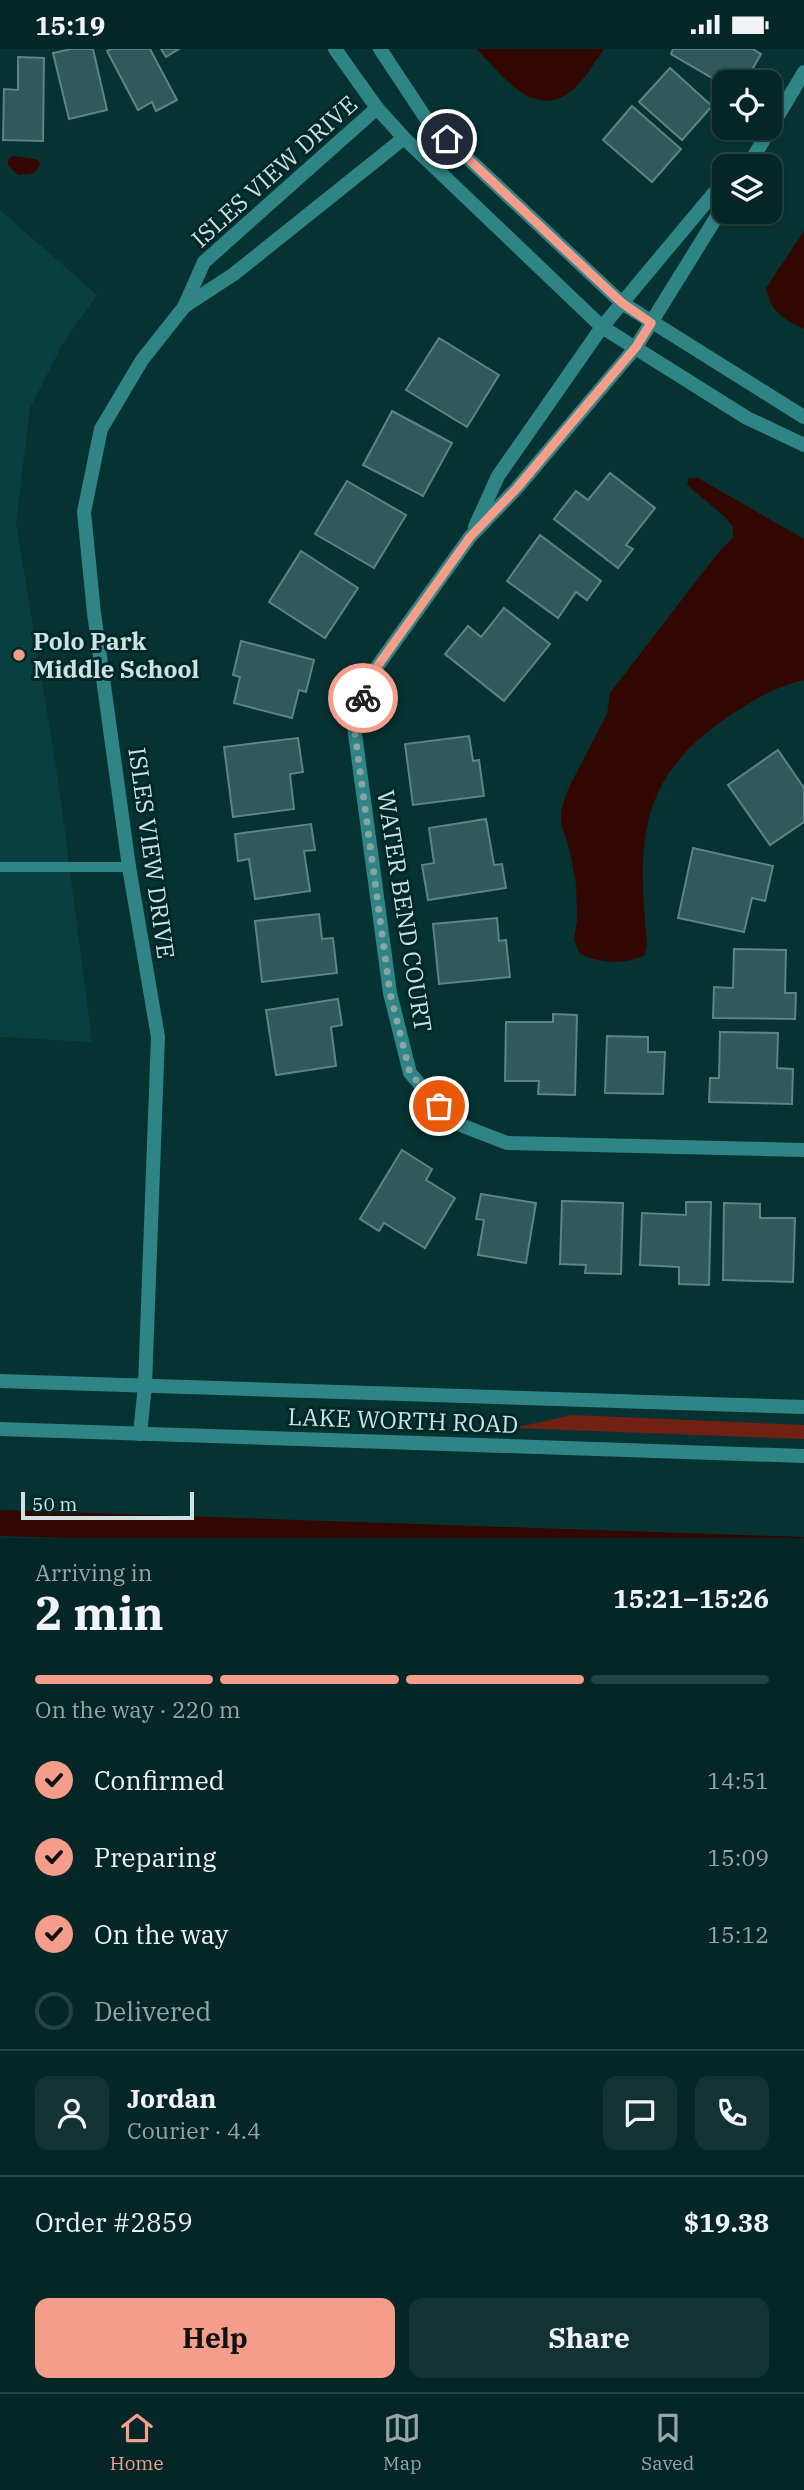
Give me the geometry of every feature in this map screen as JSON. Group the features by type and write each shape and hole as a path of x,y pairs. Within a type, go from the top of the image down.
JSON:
{"street":[{"path":"335,49 377,108 404,138 602,327 747,418 804,445"},
{"path":"380,49 427,120 622,303 804,417"},
{"path":"782,111 804,72"},
{"name":"ISLES VIEW DRIVE","path":"140,1434 145,1385 158,1037 129,867 94,613 84,512 100,429 142,360 184,307 204,262 377,108"},
{"name":"ISLES VIEW DRIVE","path":"184,307 234,274 404,138"},
{"path":"747,154 759,140"},
{"name":"WATER BEND COURT","path":"470,537 498,477 602,327 712,195"},
{"name":"WATER BEND COURT","path":"712,224 636,347 517,488 470,537 371,675 354,726 390,993 410,1073 453,1122 507,1143 804,1150"},
{"name":"LAKE WORTH ROAD","path":"0,1381 804,1407"},
{"name":"LAKE WORTH ROAD","path":"0,1429 804,1456"}],"lane":[{"path":"0,867 129,867"}],"shaded area":[{"path":"477,49 604,49 575,88 556,99 543,100 518,90"},
{"path":"12,156 36,159 41,163 34,173 18,175 8,165"},
{"name":"Polo Park Middle School","path":"0,210 97,295 63,343 30,408 16,523 59,786 92,1042 0,1037"},
{"path":"804,231 804,329 779,314 771,304 766,288"},
{"path":"689,478 698,478 804,539 804,680 776,689 732,714 701,737 678,761 661,786 650,813 645,841 643,872 647,943 644,956 619,962 604,961 580,954 574,940 577,921 576,884 570,851 561,824 561,811 568,789 607,714 610,693 733,537 733,527 687,485"},
{"path":"572,1415 804,1425 804,1439 514,1428"},
{"path":"0,1510 804,1537 804,1538 0,1536"}],"building":[{"path":"71,49 93,49 107,110 69,119 53,53"},
{"path":"150,49 177,100 156,111 152,102 138,110 107,51"},
{"path":"161,49 179,49 166,57"},
{"path":"673,49 753,49 761,54 752,70 712,70 712,78 671,54"},
{"path":"18,57 44,58 43,141 3,140 4,89 18,90"},
{"path":"670,68 712,106 682,140 639,102"},
{"path":"632,106 681,149 652,182 603,140"},
{"path":"439,338 499,375 467,427 406,390"},
{"path":"392,411 452,443 423,496 363,465"},
{"path":"610,473 655,508 626,545 633,549 618,568 554,519 576,491 588,500"},
{"path":"347,481 406,515 374,568 315,534"},
{"path":"540,535 601,581 587,600 576,592 558,618 507,581"},
{"path":"301,551 358,588 325,638 269,602"},
{"path":"504,608 550,644 504,701 445,654 468,626 481,637"},
{"path":"241,641 314,660 306,692 299,690 292,718 234,703 240,677 233,675"},
{"path":"469,736 473,761 479,760 484,796 413,805 405,744"},
{"path":"298,738 303,772 290,774 294,809 233,817 224,747"},
{"path":"778,750 804,788 804,822 770,845 728,785"},
{"path":"486,819 494,865 502,864 506,888 428,900 422,865 434,863 429,828"},
{"path":"311,824 315,850 304,851 310,891 255,899 249,859 238,861 235,834"},
{"path":"693,848 773,866 765,901 752,898 744,932 678,918"},
{"path":"319,914 322,939 333,938 337,973 262,982 255,921"},
{"path":"497,918 499,941 506,940 510,977 439,984 433,924"},
{"path":"734,949 786,950 785,993 796,993 795,1019 713,1018 714,987 733,988"},
{"path":"338,999 342,1025 331,1027 336,1066 276,1075 266,1010"},
{"path":"553,1014 577,1015 575,1095 538,1094 539,1081 505,1081 506,1022 553,1022"},
{"path":"720,1032 778,1033 777,1068 793,1069 792,1104 709,1102 710,1078 719,1078"},
{"path":"607,1036 648,1037 648,1052 665,1052 663,1094 605,1093"},
{"path":"402,1150 432,1169 426,1180 455,1198 425,1248 384,1223 379,1231 360,1219"},
{"path":"481,1194 536,1203 526,1263 478,1255 484,1220 476,1219"},
{"path":"562,1201 623,1203 621,1274 585,1273 586,1265 560,1264"},
{"path":"686,1202 711,1202 709,1285 679,1284 679,1267 640,1265 642,1213 686,1215"},
{"path":"724,1203 760,1204 760,1218 795,1218 793,1282 723,1280"}],"way so far":[{"path":"363,698 354,726 390,993 410,1073 439,1106"}],"place":[{"name":"Polo Park Middle School","path":"19,655"}],"route":[{"path":"363,698 371,675 470,537 517,488 636,347 651,323 622,303 447,139"}]}
